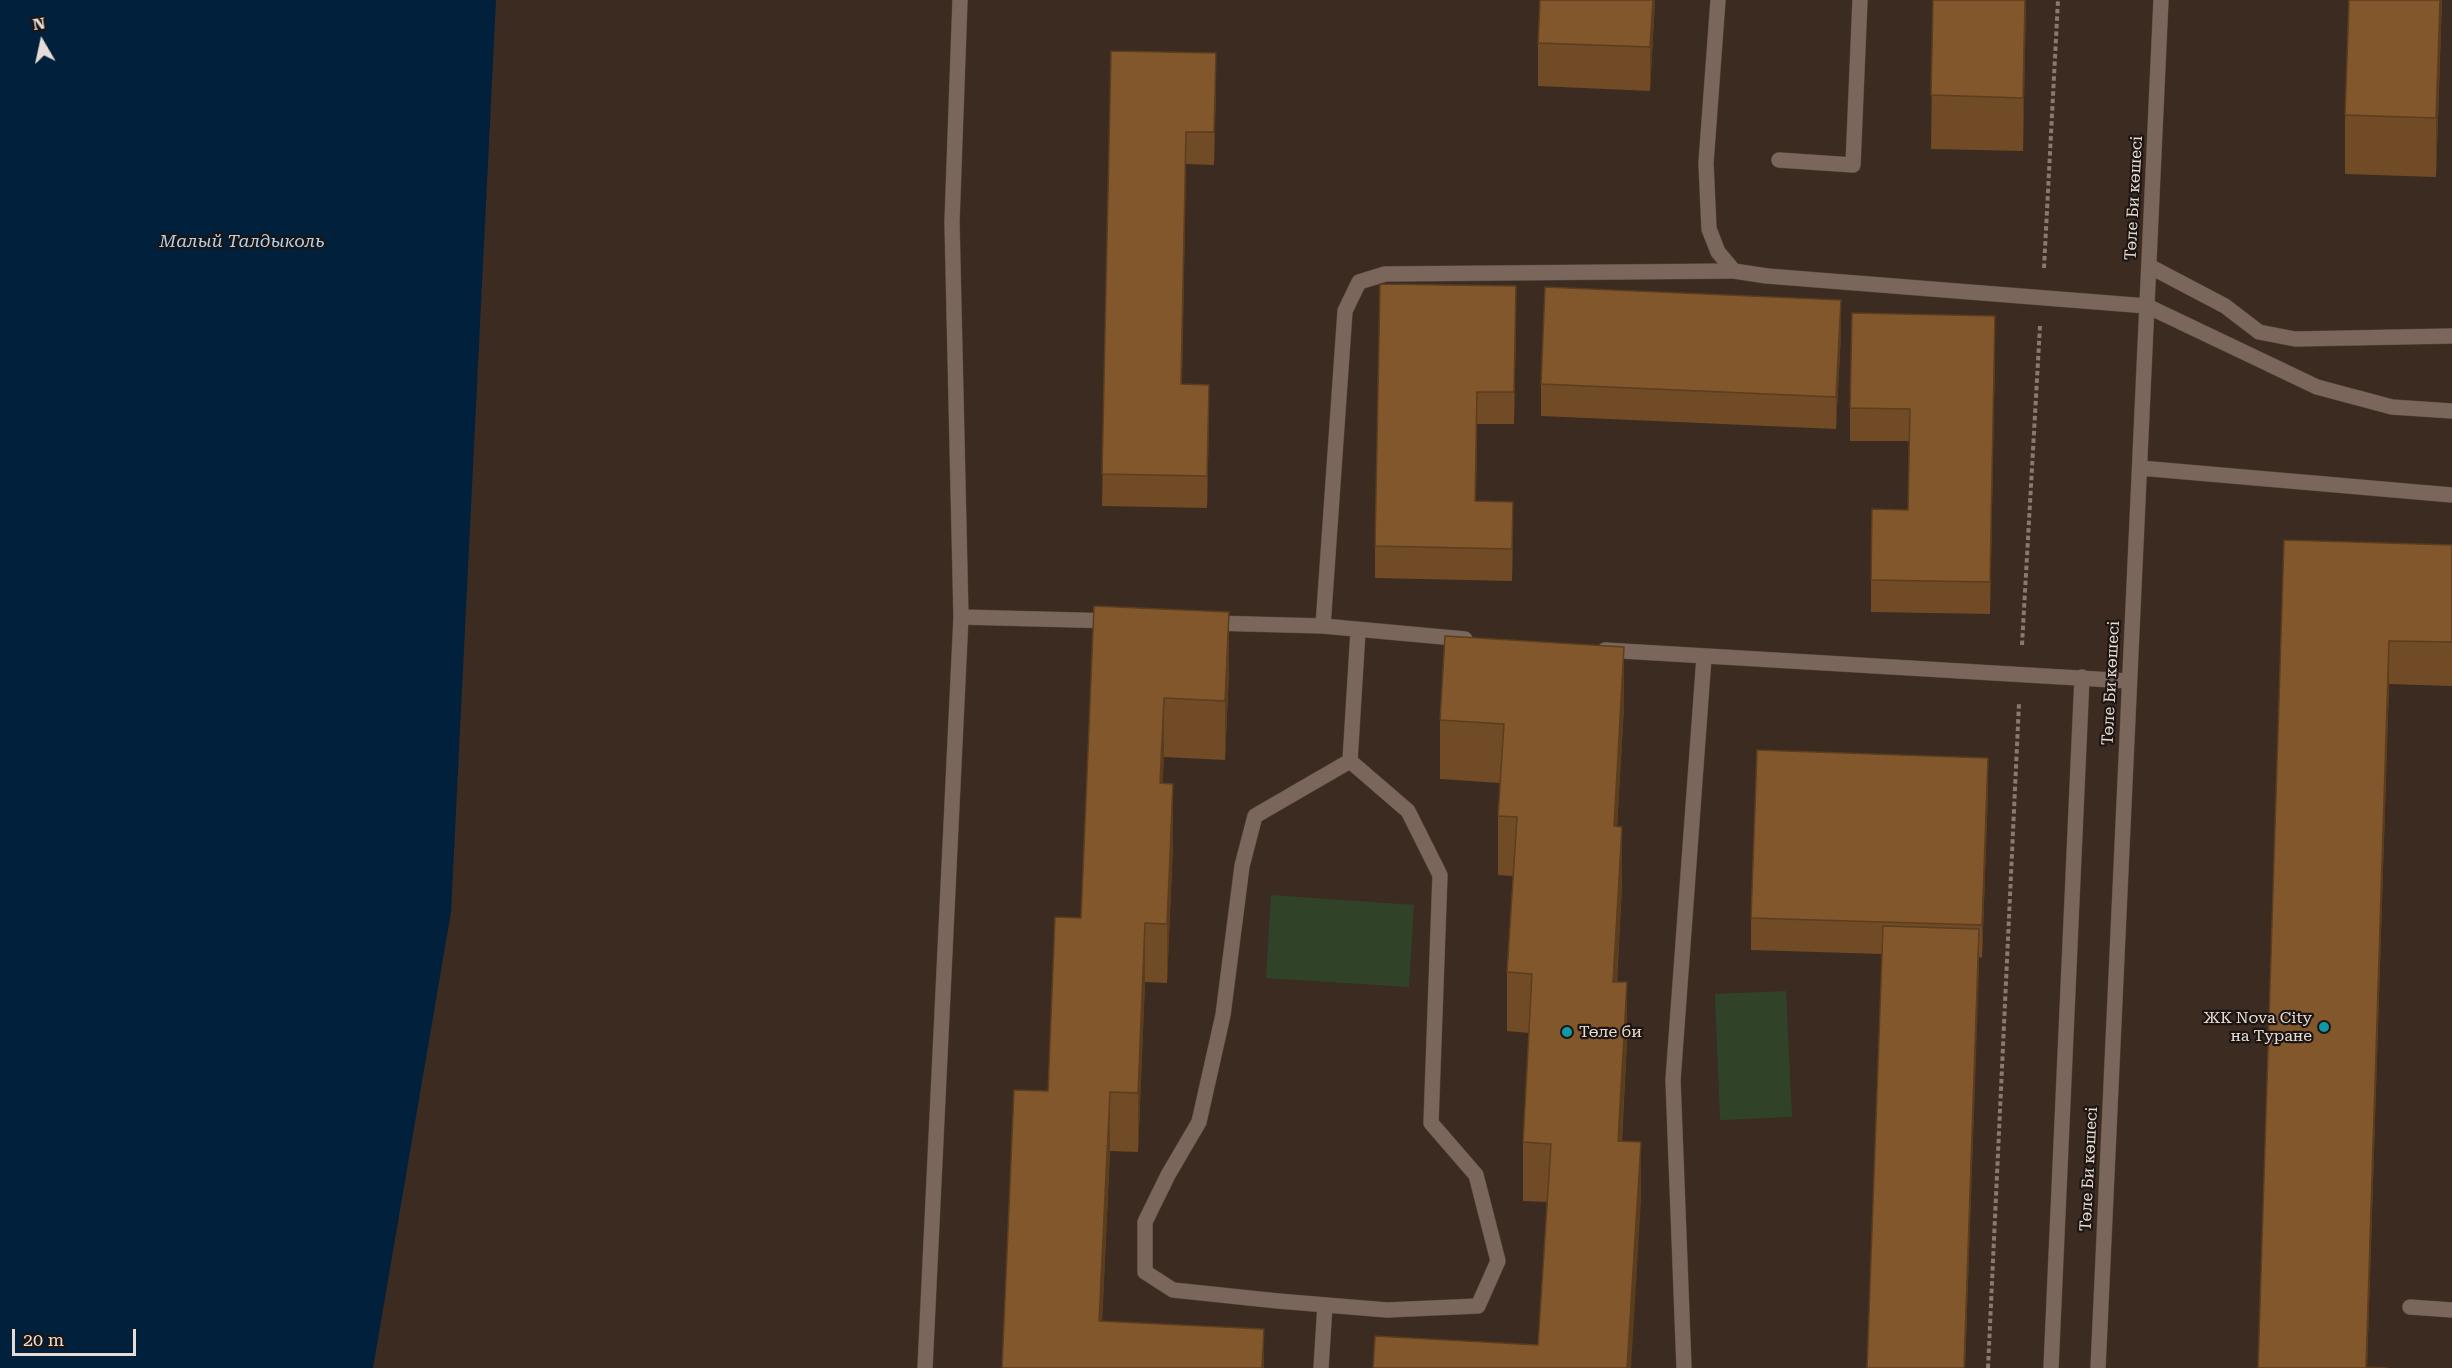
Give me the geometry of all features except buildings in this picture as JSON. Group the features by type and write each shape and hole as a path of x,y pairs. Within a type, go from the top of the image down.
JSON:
{"street":[{"path":"926,1368 962,617 952,222 960,0"},
{"path":"1718,0 1706,163 1709,229 1718,252 1734,271"},
{"path":"1779,160 1853,165 1860,0"},
{"name":"Төле Би көшесі","path":"2098,1368 2161,0"},
{"path":"2149,266 2225,306 2259,332 2295,339 2452,336"},
{"path":"1323,626 1345,311 1359,282 1385,274 1734,271 1767,276 2147,306 2317,387 2392,406 2452,411"},
{"path":"2139,468 2452,495"},
{"path":"962,617 1125,621"},
{"path":"1195,623 1323,626 1358,631 1477,640"},
{"path":"1350,761 1358,631"},
{"path":"1585,648 2130,681"},
{"path":"1684,1368 1673,1080 1704,657"},
{"path":"2051,1368 2082,677"},
{"path":"1350,761 1408,811 1440,875 1431,1123 1476,1175 1498,1261 1478,1306 1387,1310 1173,1290 1145,1272 1145,1222 1168,1175 1199,1122 1223,1015 1242,866 1255,816 1350,761"},
{"path":"1321,1368 1325,1305"},
{"path":"2410,1307 2452,1310"}],"green space":[{"path":"1271,895 1414,905 1409,987 1266,978"},
{"path":"1786,991 1792,1117 1720,1120 1715,994"}],"water":[{"name":"Малый Талдыколь","path":"0,0 496,0 451,912 373,1368 0,1368"}],"place":[{"name":"ЖК Nova City на Туране","path":"2324,1027"},
{"name":"Төле би","path":"1567,1032"}]}
